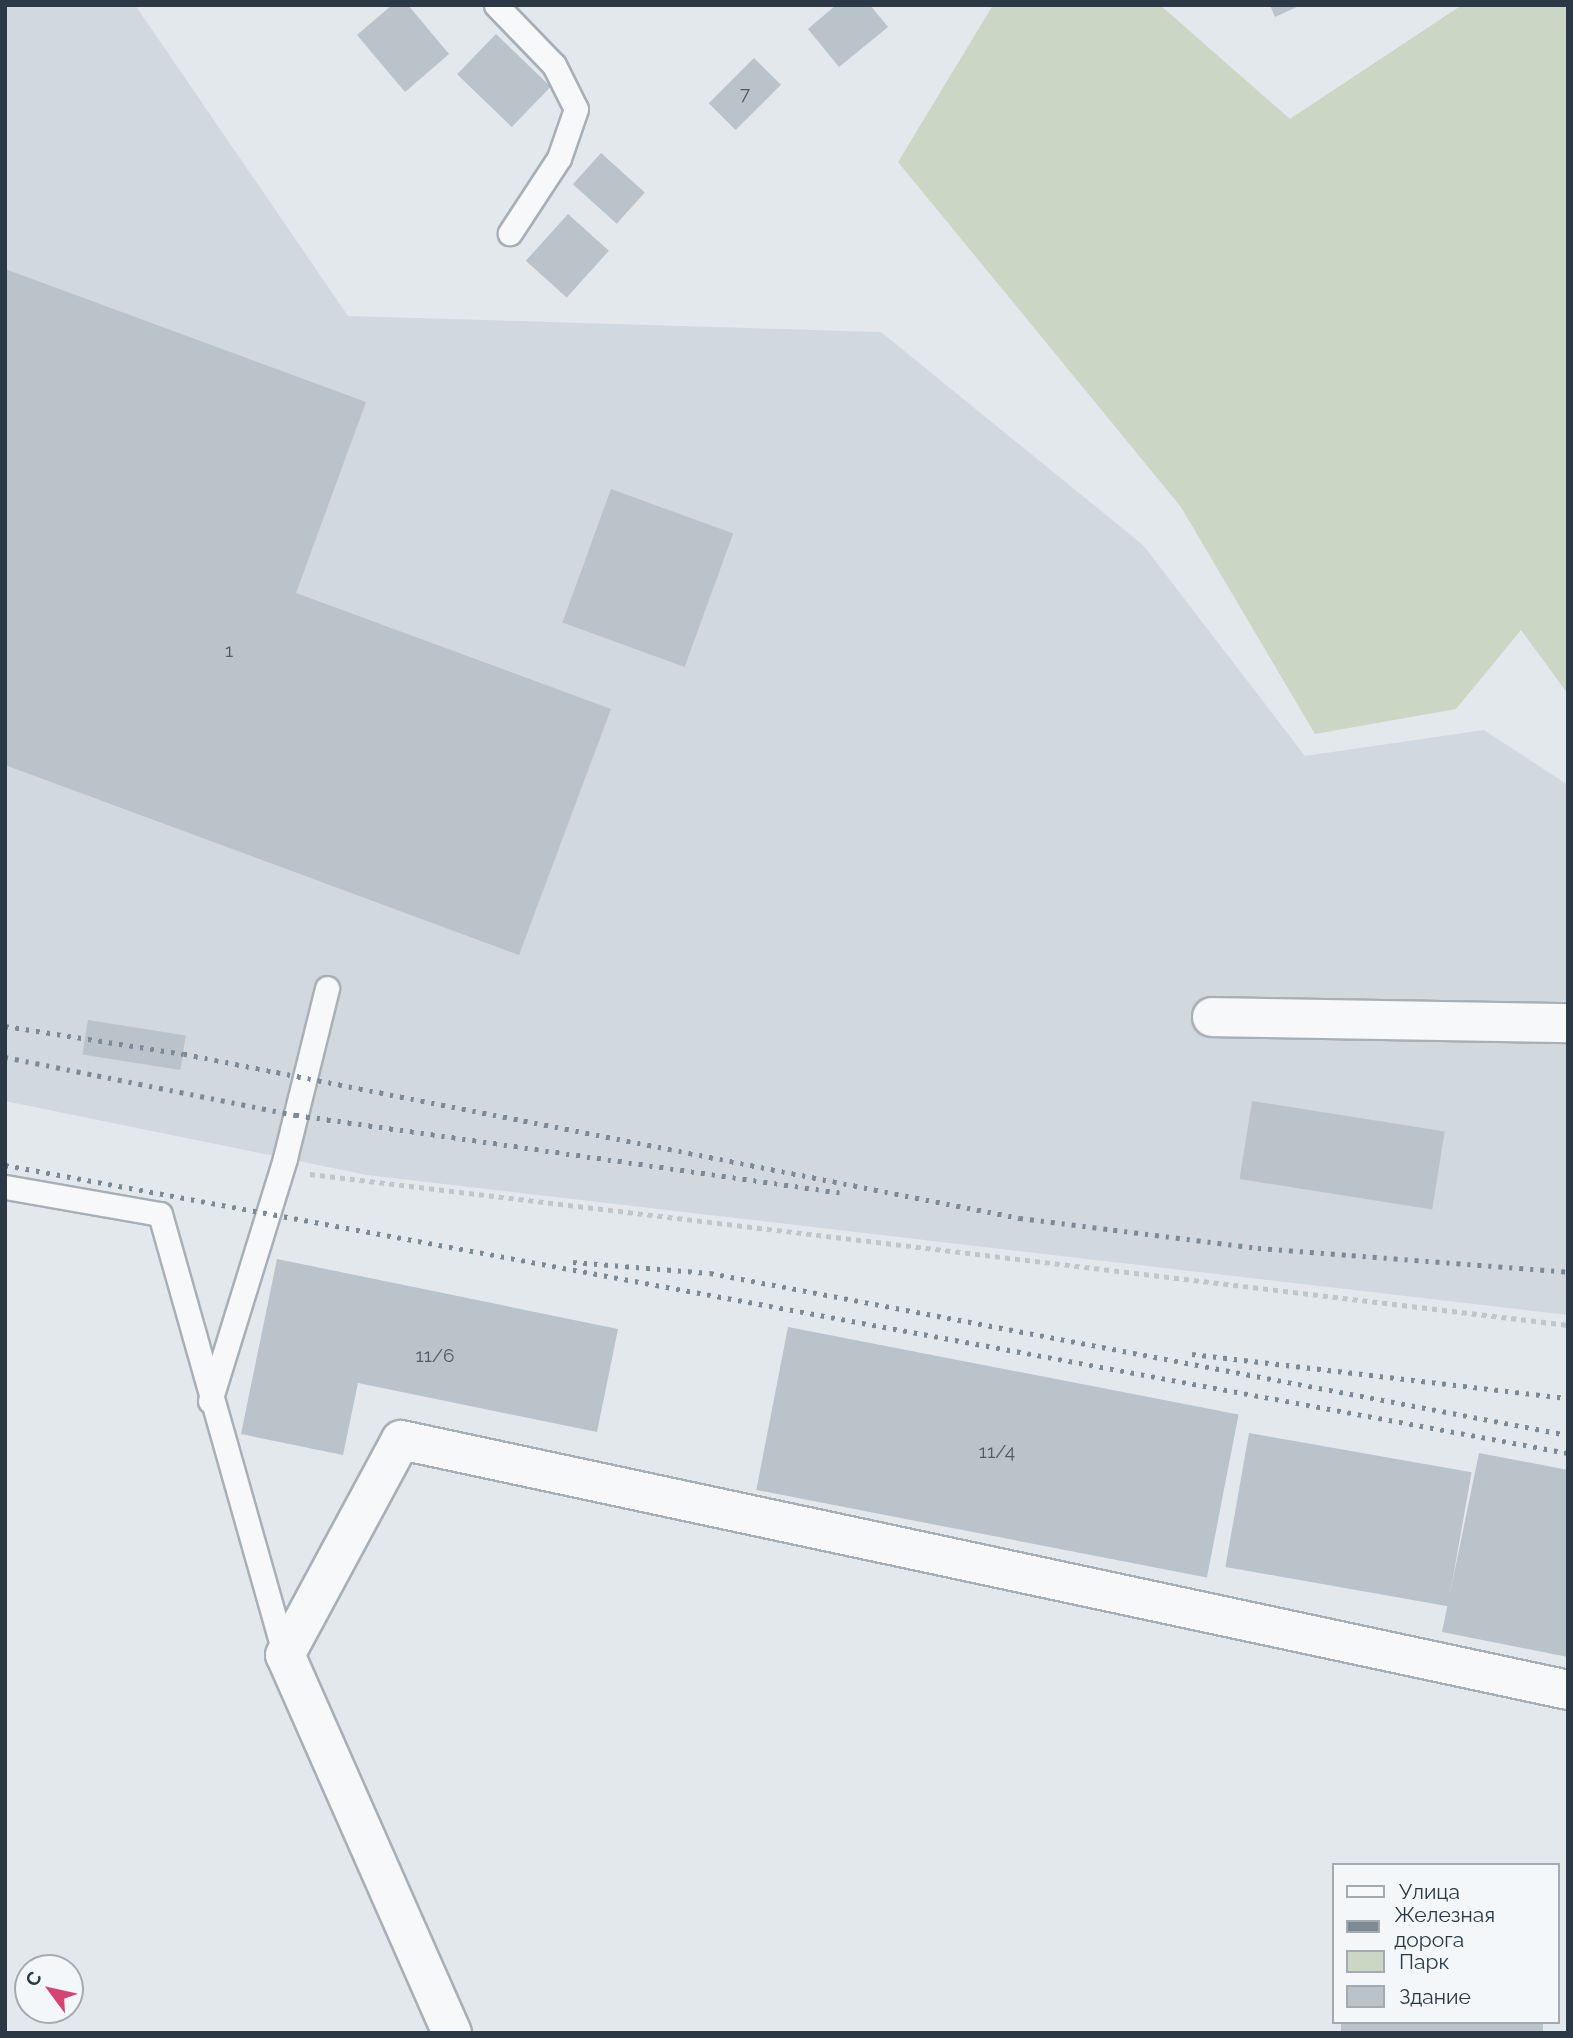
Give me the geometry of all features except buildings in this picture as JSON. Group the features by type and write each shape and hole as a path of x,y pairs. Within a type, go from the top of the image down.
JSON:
{"street":[{"path":"1212,1017 1568,1023"},
{"path":"452,2033 285,1656 401,1440 1568,1690"}],"lane":[{"path":"496,5 554,65 576,109 559,158 510,233"},
{"path":"209,1401 282,1171 327,988"},
{"path":"5,1187 160,1214 209,1401 285,1656"}],"path":[{"path":"282,1171 1568,1325"}],"shaded area":[{"path":"5,5 135,5 348,316 881,332 1143,545 1305,756 1484,730 1568,785 1568,1315 367,1175 5,1101"}],"green space":[{"path":"993,5 1160,5 1290,119 1462,5 1568,5 1568,694 1521,630 1456,709 1315,734 1181,507 898,162"}],"railway":[{"path":"5,1026 184,1054 1020,1218 1258,1248 1568,1272"},
{"path":"5,1057 296,1115 843,1193"},
{"path":"5,1165 1568,1453"},
{"path":"573,1262 710,1273 1568,1435"},
{"path":"1192,1354 1568,1398"}]}
